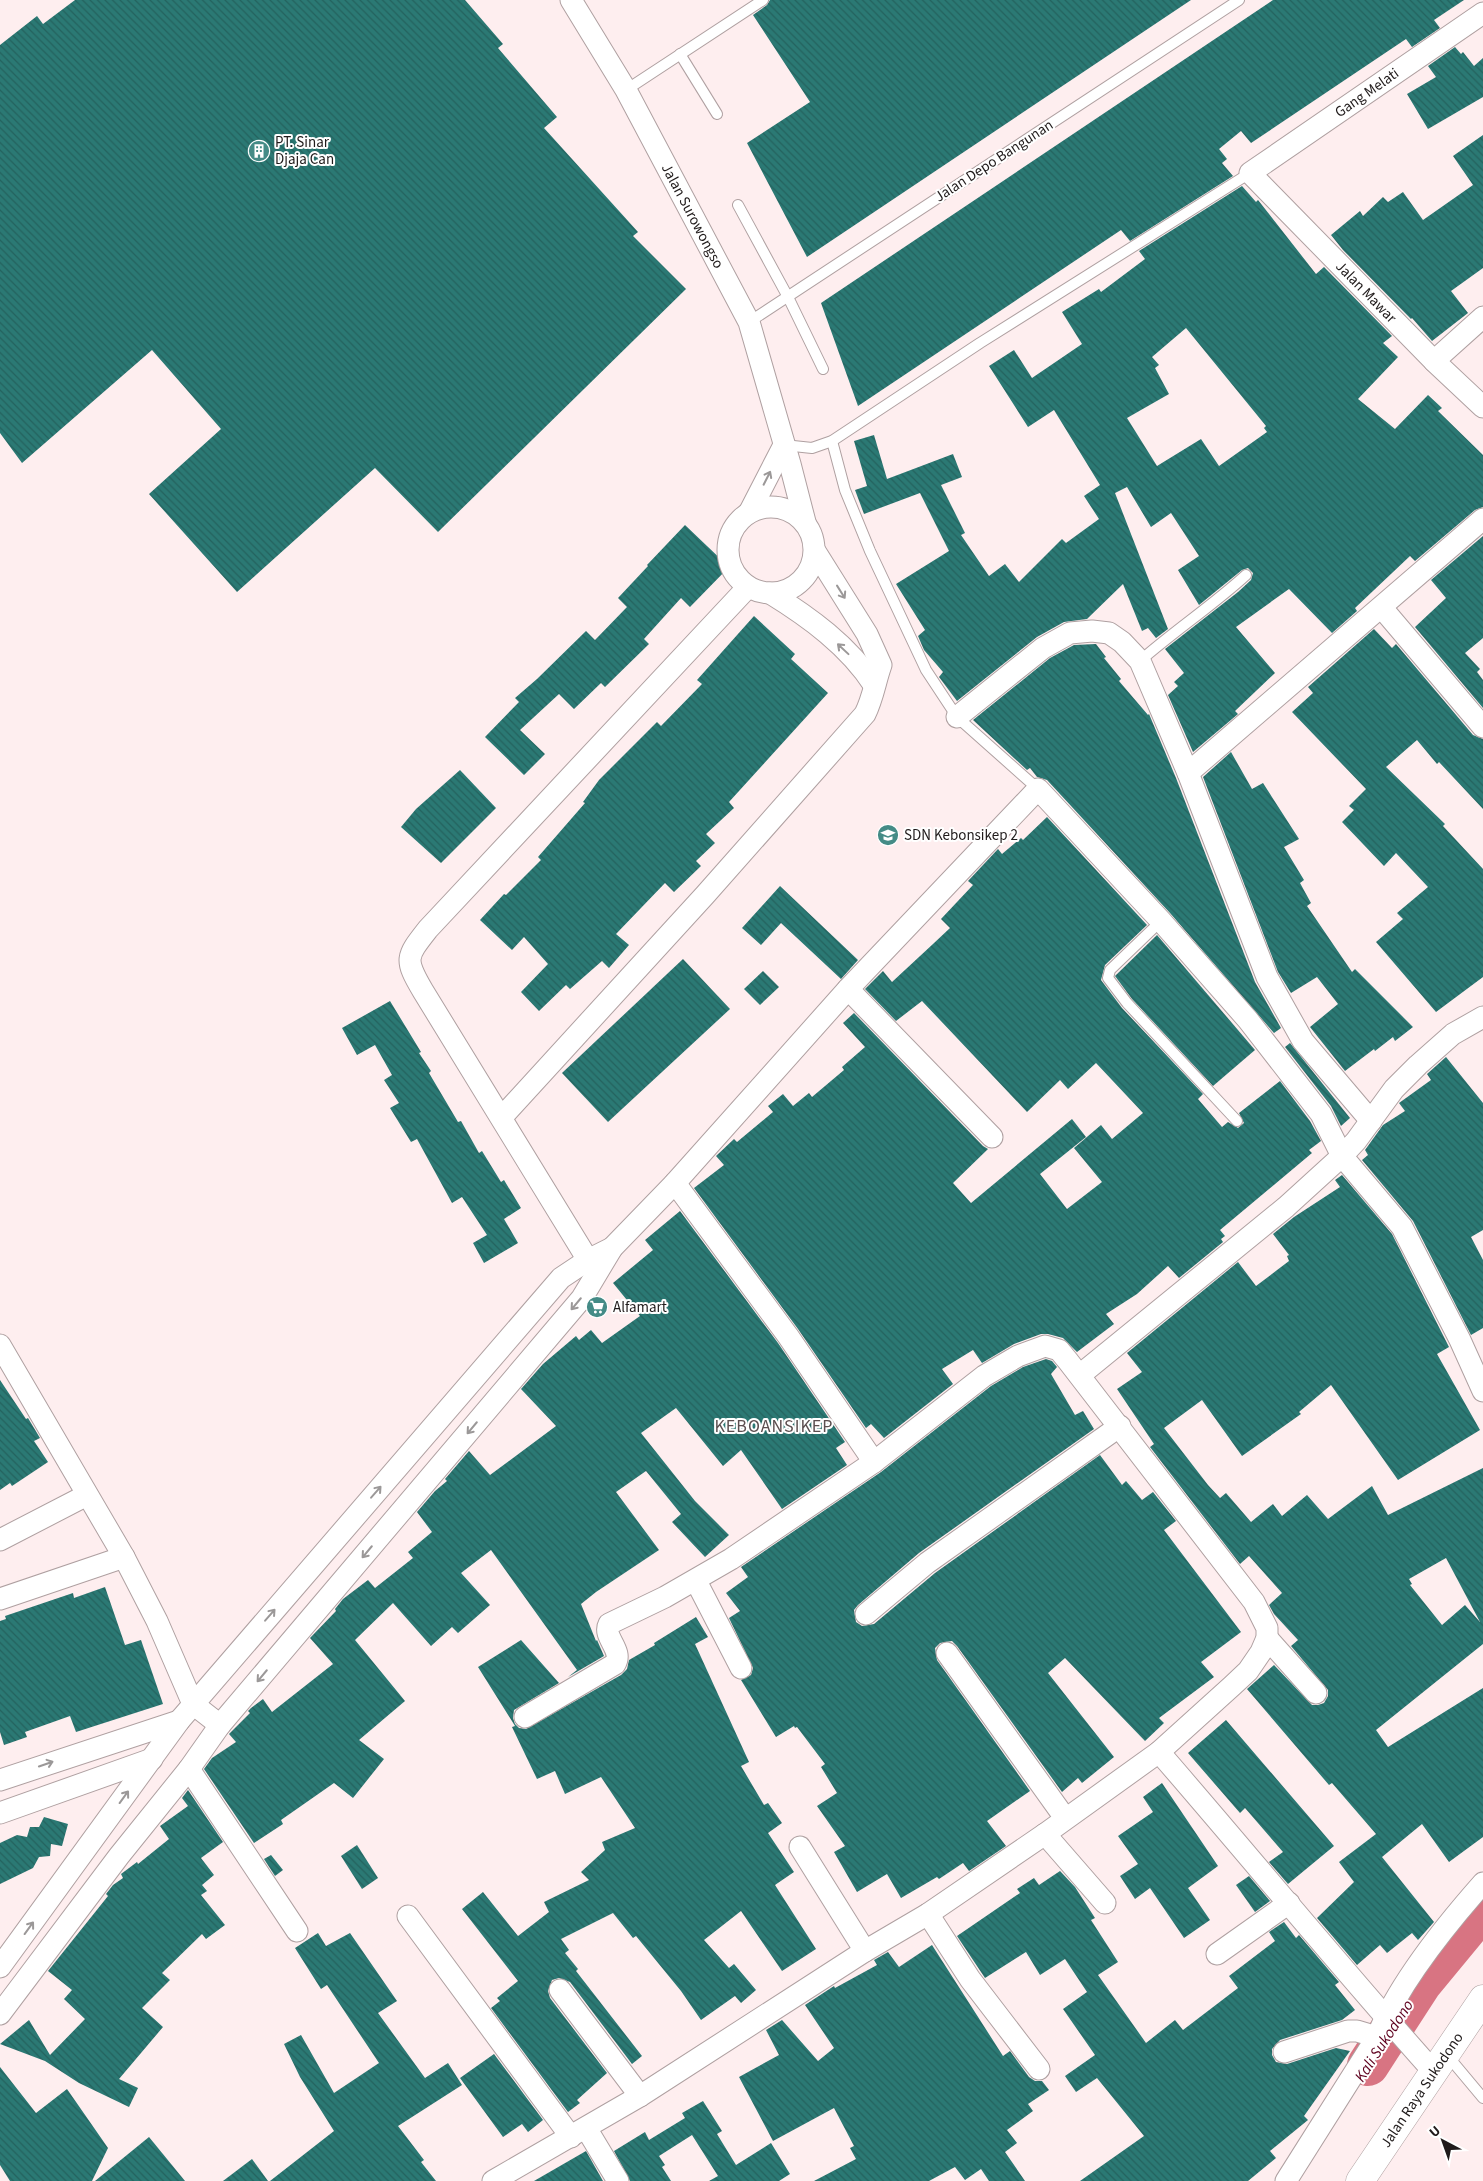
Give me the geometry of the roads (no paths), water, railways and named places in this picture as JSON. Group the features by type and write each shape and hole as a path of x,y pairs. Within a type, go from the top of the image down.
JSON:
{"main road":[{"name":"Jalan Raya Sukodono","path":"1360,2181 1433,2060 1483,1999"}],"street":[{"name":"Jalan Surowongso","path":"571,0 626,90 749,322 804,522"},
{"name":"Gang Melati","path":"1250,174 1483,13"},
{"name":"Jalan Mawar","path":"1250,174 1434,361 1483,407"},
{"path":"1434,361 1483,317"},
{"path":"784,445 750,512 734,527 727,548 732,570 748,587 770,594 809,617 863,668 874,685"},
{"path":"502,1117 853,729 865,714 871,702 874,694 874,685 881,665 867,634 815,551 812,536 804,522 789,510 770,506 750,512"},
{"path":"1188,772 1382,608 1483,519"},
{"path":"770,594 792,588 808,573 815,551"},
{"path":"593,1266 412,972 409,958 411,952 428,929 748,587"},
{"path":"1382,608 1483,727"},
{"path":"957,717 1017,667 1043,648 1070,633 1092,631 1110,633 1122,642 1140,661 1188,772 1267,977 1303,1041 1370,1121"},
{"path":"0,1967 179,1721 561,1278 593,1266 676,1183 848,989 1038,789 1161,921 1248,1020 1321,1114 1402,1228 1460,1340 1483,1391"},
{"path":"848,989 992,1137"},
{"path":"1080,1375 1271,1219 1347,1151 1394,1089 1418,1065 1453,1034 1483,1017"},
{"path":"676,1183 788,1336 874,1462"},
{"path":"0,2014 220,1726 582,1298 593,1266"},
{"path":"0,1345 124,1557 157,1621 193,1704 220,1726"},
{"path":"493,2181 640,2096 865,1951 928,1914 1045,1834 1159,1752 1248,1671 1261,1652 1267,1638 1264,1619 1254,1602 1080,1375 1059,1350 1045,1346 1018,1356 984,1376 874,1462 787,1523 696,1581 609,1624 607,1626 608,1632 618,1654 618,1660 615,1664 526,1718"},
{"path":"866,1614 927,1562 1120,1426"},
{"path":"0,1540 87,1495"},
{"path":"0,1599 124,1557"},
{"path":"696,1581 741,1668"},
{"path":"1267,1638 1316,1693"},
{"path":"947,1653 1065,1818"},
{"path":"0,1780 179,1721"},
{"path":"1159,1752 1289,1902 1384,2026 1433,2060"},
{"path":"0,1813 152,1759"},
{"path":"189,1769 297,1931"},
{"path":"1045,1834 1105,1903"},
{"path":"800,1848 865,1951"},
{"path":"1286,2181 1384,2026 1402,1987 1466,1902 1483,1883"},
{"path":"1217,1954 1289,1902"},
{"path":"928,1914 970,1979 1039,2069"},
{"path":"408,1916 578,2133 618,2181"},
{"path":"560,1990 640,2096"},
{"path":"1284,2052 1348,2031 1384,2026"}],"lane":[{"path":"626,90 763,0"},
{"name":"Jalan Depo Bangunan","path":"749,322 1238,0"},
{"path":"680,54 717,114"},
{"path":"784,445 812,448 832,441 980,343 1250,174"},
{"path":"738,205 788,297 823,369"},
{"path":"832,441 845,490 870,551 926,670 957,717 1038,789"},
{"path":"1140,661 1172,634 1226,594 1246,575"},
{"path":"1161,921 1110,970 1108,978 1127,1003 1237,1121"},
{"path":"1433,2060 1483,2097"}],"waterway":[{"name":"Kali Sukodono","path":"1368,2065 1421,1983 1483,1908"}],"place":[{"name":"PT. Sinar Djaja Can","path":"259,151"},
{"name":"SDN Kebonsikep 2","path":"888,835"},
{"name":"Alfamart","path":"597,1307"}],"district":[{"name":"KEBOANSIKEP","path":"774,1426"}]}
